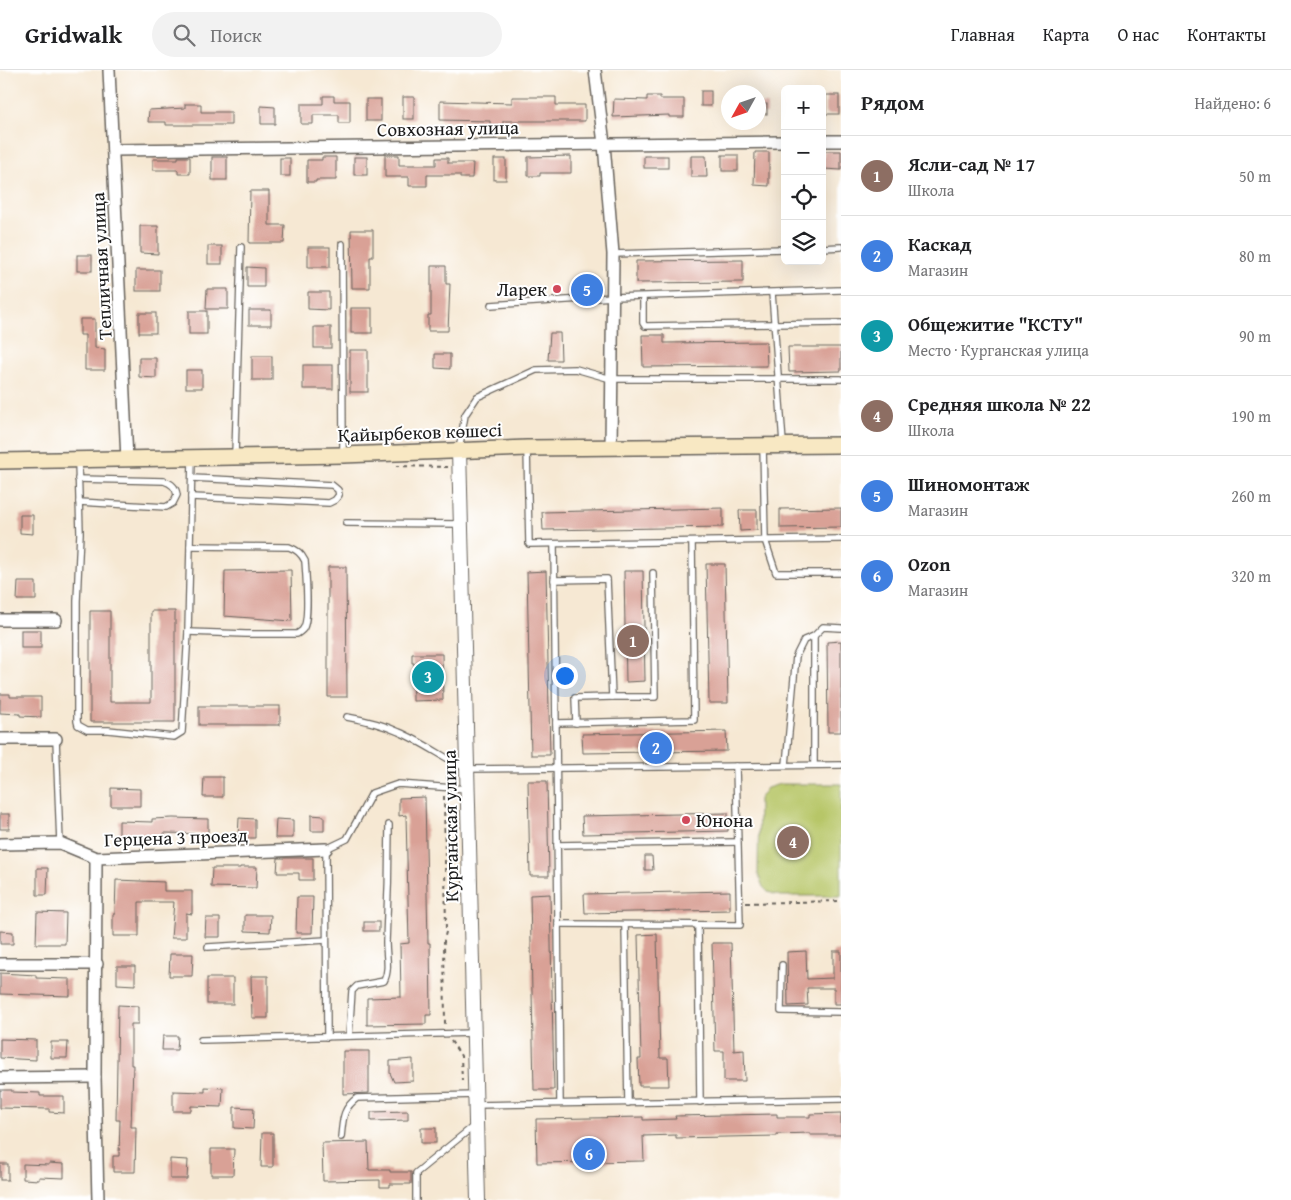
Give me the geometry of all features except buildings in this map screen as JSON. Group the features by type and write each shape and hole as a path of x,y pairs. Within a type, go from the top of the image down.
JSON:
{"main road":[{"name":"Қайырбеков көшесі","path":"0,461 235,458 528,448 841,445"}],"street":[{"name":"Тепличная улица","path":"109,70 127,460"},
{"path":"595,70 604,144 613,254 611,448"},
{"path":"826,141 841,141"},
{"name":"Совхозная улица","path":"113,150 781,142"},
{"name":"Курганская улица","path":"459,450 474,1033 472,1098 476,1124 478,1200"},
{"path":"0,620 56,620"},
{"path":"0,739 56,739"},
{"name":"Герцена 3 проезд","path":"0,844 60,844 96,858 326,850"},
{"path":"96,858 95,1077 98,1200"},
{"path":"0,964 97,964"},
{"path":"0,1078 95,1077"}],"lane":[{"path":"342,244 343,455"},
{"path":"235,458 241,247"},
{"path":"826,248 841,247"},
{"path":"613,254 781,249"},
{"path":"491,304 613,297 841,290"},
{"path":"772,293 783,446"},
{"path":"643,297 643,323 645,326 841,323"},
{"path":"459,450 465,415 477,397 536,370 576,369 611,379 841,379"},
{"path":"763,446 765,540 776,573 841,574"},
{"path":"528,448 530,544 841,539"},
{"path":"78,461 78,726 87,730 108,730 174,737 182,732 188,632 192,458"},
{"path":"191,497 329,503 339,496 338,490 332,485 192,478"},
{"path":"78,479 164,481 170,482 177,495 173,503 166,507 79,502"},
{"path":"346,523 461,524"},
{"path":"556,724 694,720 692,542"},
{"path":"554,544 560,1104"},
{"path":"188,632 296,634 306,624 307,609 305,561 297,550 288,548 190,546"},
{"path":"576,723 576,698 655,697 653,573"},
{"path":"554,580 608,579 612,697"},
{"path":"786,766 796,656 804,640 814,636 823,627 841,628"},
{"path":"814,636 814,765"},
{"path":"347,717 365,720 400,732 467,769 841,765"},
{"path":"56,739 60,844"},
{"path":"558,924 740,925 736,766"},
{"path":"327,1037 326,850 347,839 372,793 398,784 468,789"},
{"path":"350,1036 352,991 357,986 384,980 387,975 389,824"},
{"path":"557,845 738,842"},
{"path":"625,925 628,1103"},
{"path":"698,925 700,1102"},
{"path":"208,948 326,940"},
{"path":"782,965 781,1011 841,1012"},
{"path":"202,1040 474,1033"},
{"path":"341,1137 344,1116 348,1105 357,1098 472,1098 560,1104 841,1099"},
{"path":"416,1200 416,1173 476,1124"}],"path":[{"path":"450,761 444,799 445,1034 461,1056 472,1098"},
{"path":"739,903 841,901"}],"green space":[{"path":"780,784 841,784 841,896 781,896 768,892 763,887 758,874 759,799 767,788"}],"place":[{"name":"Ларек","path":"557,289"},
{"name":"Шиномонтаж","path":"587,290"},
{"name":"Ясли-сад № 17","path":"633,641"},
{"name":"Общежитие \"КСТУ\"","path":"428,677"},
{"name":"Каскад","path":"656,748"},
{"name":"Юнона","path":"686,820"},
{"name":"Средняя школа № 22","path":"793,842"},
{"name":"Ozon","path":"589,1154"}]}
